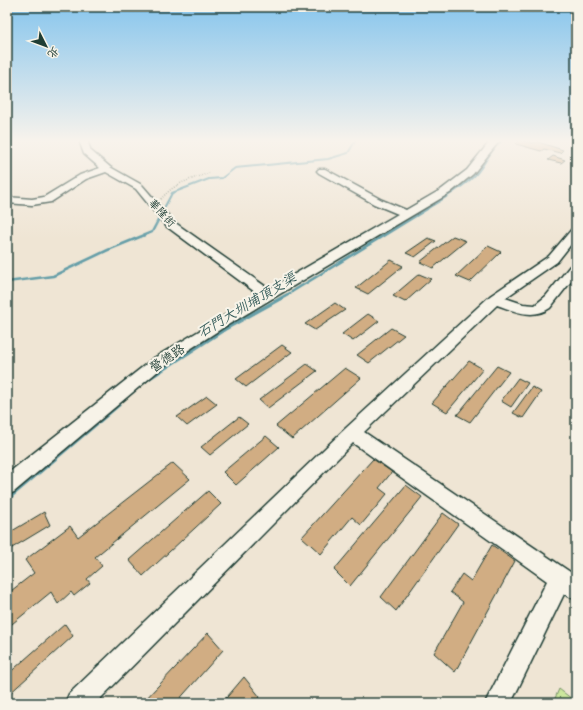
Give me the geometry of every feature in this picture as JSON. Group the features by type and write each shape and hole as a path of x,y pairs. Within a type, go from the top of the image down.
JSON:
{"street":[{"path":"7,200 32,202 46,200 82,177 94,173"},
{"name":"華隆街","path":"114,173 139,187 161,210 170,224 269,296"},
{"path":"326,173 378,202 406,214"},
{"name":"營德路","path":"7,486 122,390 159,362 446,191 469,173"},
{"path":"78,703 352,433 495,299 552,259 576,231"},
{"path":"495,299 512,306 536,310 545,306 574,269"},
{"path":"352,433 568,584 498,703"}],"path":[{"path":"161,210 167,193 174,187 196,176 208,173"}],"green space":[{"path":"559,689 576,702 576,703 553,703"}],"building":[{"path":"453,236 466,241 433,268 420,262"},
{"path":"428,238 436,241 415,257 406,253"},
{"path":"488,246 501,252 470,282 456,276"},
{"path":"391,260 403,266 368,294 356,288"},
{"path":"419,274 431,279 405,302 393,296"},
{"path":"335,303 345,310 315,330 305,324"},
{"path":"368,314 379,321 353,341 342,334"},
{"path":"391,328 404,335 369,363 357,355"},
{"path":"282,345 292,352 246,387 236,379"},
{"path":"469,361 483,369 447,412 432,403"},
{"path":"307,364 317,371 268,408 259,400"},
{"path":"497,366 509,372 470,422 457,415"},
{"path":"345,368 361,378 292,439 276,426"},
{"path":"518,378 528,383 511,407 501,401"},
{"path":"532,387 541,392 523,418 513,413"},
{"path":"207,396 217,404 187,426 177,417"},
{"path":"239,417 248,424 210,455 201,447"},
{"path":"266,436 279,447 236,485 223,472"},
{"path":"373,459 392,472 379,488 387,494 361,525 352,517 321,554 302,537"},
{"path":"173,463 190,479 95,557 102,566 87,579 90,583 74,596 71,592 58,604 51,592 7,628 7,594 34,573 25,560 70,526 78,537"},
{"path":"406,485 422,497 350,586 334,570"},
{"path":"208,491 221,504 143,576 129,560"},
{"path":"44,512 50,525 7,551 7,534"},
{"path":"443,513 458,524 396,611 381,597"},
{"path":"492,545 515,561 455,672 434,653 463,602 450,592 462,574 471,581"},
{"path":"65,624 73,636 7,696 7,675"},
{"path":"208,633 223,650 176,703 142,703"},
{"path":"244,677 260,697 255,703 222,703"}],"waterway":[{"name":"石門大圳埔頂支渠","path":"163,210 172,193 209,179 222,178 228,173"},
{"name":"石門大圳埔頂支渠","path":"425,210 465,184 477,173"},
{"name":"石門大圳埔頂支渠","path":"7,282 53,276 108,250 152,232 164,209"},
{"name":"石門大圳埔頂支渠","path":"285,296 427,209"},
{"name":"石門大圳埔頂支渠","path":"145,381 225,329 287,295"},
{"name":"石門大圳埔頂支渠","path":"7,499 119,404"}]}
